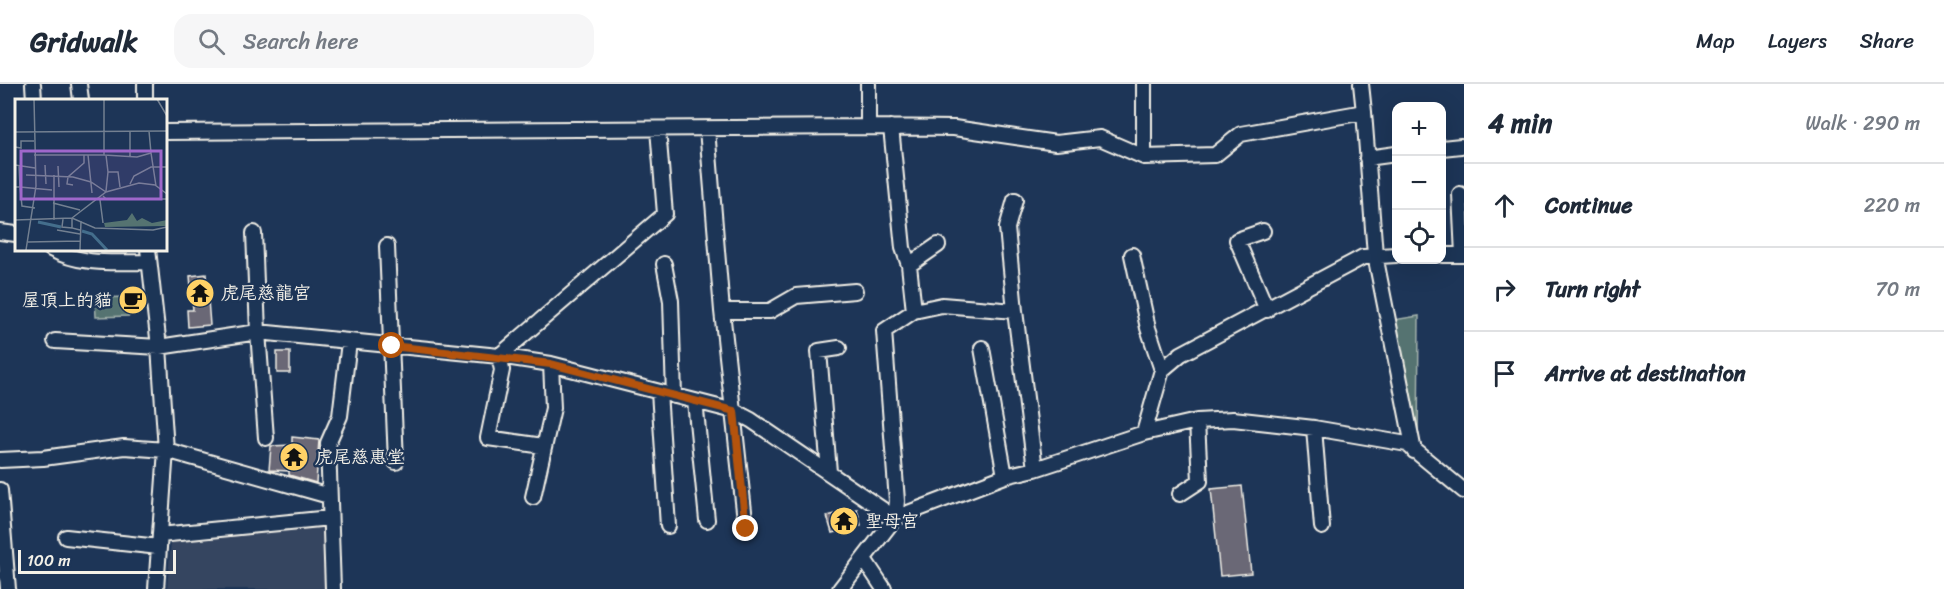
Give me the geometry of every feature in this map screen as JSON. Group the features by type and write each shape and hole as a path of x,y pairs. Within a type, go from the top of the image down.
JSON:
{"street":[{"path":"33,84 34,99"},
{"path":"79,84 81,99"},
{"path":"868,84 868,127"},
{"path":"1143,84 1144,156"},
{"path":"1361,84 1375,255 1414,451"},
{"path":"166,132 954,128 1056,143 1100,138 1144,156 1215,155 1240,134 1364,112"},
{"path":"891,128 903,248 909,265 914,311"},
{"path":"499,356 665,214 658,129"},
{"path":"707,129 722,311 746,529"},
{"path":"1446,148 1461,146"},
{"path":"1367,158 1392,155"},
{"path":"1446,255 1463,255 1460,194"},
{"path":"1015,200 1007,228 1035,469"},
{"path":"1263,231 1237,240 1267,310"},
{"path":"0,232 15,234"},
{"path":"254,233 266,438"},
{"path":"909,265 938,244"},
{"path":"387,246 396,462"},
{"path":"53,250 68,259 86,263 148,256 159,347 166,450 156,589"},
{"path":"1132,255 1148,328 1162,370"},
{"path":"1144,433 1162,370 1181,354 1363,257 1392,255"},
{"path":"664,264 671,301 674,396"},
{"path":"722,311 770,311 796,296 855,291"},
{"path":"840,589 895,518 897,501 884,331 914,311 942,305 1015,311"},
{"path":"55,341 159,347 258,332 499,356 551,364 734,411 751,420 895,518"},
{"path":"333,589 328,443 340,416 349,342"},
{"path":"829,472 819,351 839,348"},
{"path":"982,348 1005,476"},
{"path":"499,356 502,370 488,438 543,446"},
{"path":"533,497 553,408 551,364"},
{"path":"659,392 668,526"},
{"path":"695,401 707,519"},
{"path":"895,518 1005,476 1035,469 1144,433 1197,421 1233,419 1314,428 1407,444 1464,491"},
{"path":"1180,494 1200,481 1197,421"},
{"path":"1314,428 1322,527"},
{"path":"0,460 124,447 166,450 329,496"},
{"path":"0,490 8,589"},
{"path":"66,537 159,541 330,518"},
{"path":"864,559 884,589"}],"shaded area":[{"path":"329,523 333,589 167,589 171,541"}],"green space":[{"path":"127,297 129,316 96,317 95,298"},
{"path":"1419,316 1418,449 1393,320"}],"building":[{"name":"虎尾慈龍宮","path":"206,274 210,325 188,327 187,310 193,310 190,276"},
{"path":"277,352 290,352 290,373 277,373"},
{"name":"虎尾慈惠堂","path":"292,437 319,440 316,483 289,475 289,471 269,470 271,446 292,445"},
{"path":"1242,486 1251,573 1220,576 1211,489"},
{"name":"聖母宮","path":"857,509 861,525 832,533 827,516"}],"place":[{"name":"虎尾慈龍宮","path":"200,293"},
{"name":"屋頂上的貓","path":"133,300"},
{"name":"虎尾慈惠堂","path":"294,457"},
{"name":"聖母宮","path":"844,521"}],"route":[{"path":"392,346 499,356 551,364 734,411 746,529"}]}
